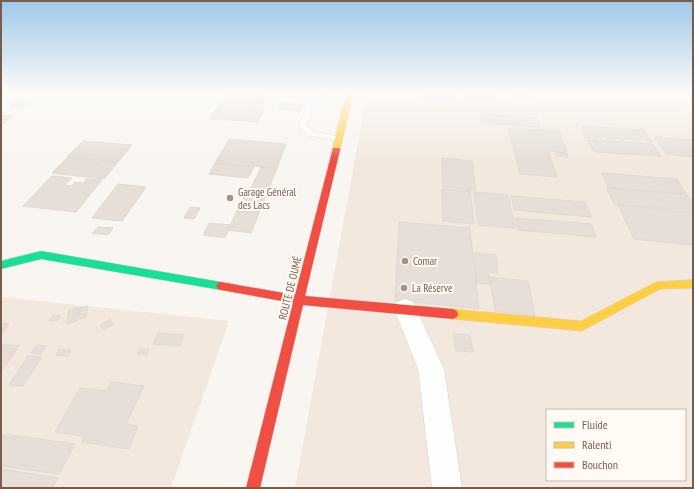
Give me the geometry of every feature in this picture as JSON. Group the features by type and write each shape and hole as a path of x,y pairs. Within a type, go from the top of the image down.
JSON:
{"street":[{"name":"ROUTE DE OUMÉ","path":"253,488 345,116"},
{"path":"1,264 41,255 299,300 582,326 659,284 693,284"},
{"path":"405,310 431,369 447,488"}],"lane":[{"path":"306,116 302,127 312,134 339,139"}],"shaded area":[{"path":"363,116 693,116 693,488 295,488"},
{"path":"1,297 229,321 171,488 1,488"}],"building":[{"path":"1,116 13,116 4,123 1,123"},
{"path":"212,116 249,116 246,121 210,119"},
{"path":"249,116 261,116 258,122 246,121"},
{"path":"480,116 506,116 537,118 540,127 481,123"},
{"path":"582,126 644,130 653,142 645,139 638,139 639,141 626,138 627,140 620,140 618,138 614,138 615,140 606,139 605,136 601,136 602,138 595,138 594,135 587,135 589,138 585,138 581,130 584,130"},
{"path":"508,128 559,131 567,152 548,151 557,177 520,174"},
{"path":"654,137 693,140 693,157 666,154"},
{"path":"229,139 286,144 277,168 215,163"},
{"path":"588,140 653,144 661,156 594,152"},
{"path":"83,141 132,145 118,162 67,157"},
{"path":"555,152 567,153 568,157 556,156"},
{"path":"67,158 117,163 104,179 52,173"},
{"path":"442,158 472,161 476,190 443,187"},
{"path":"215,163 254,167 248,178 209,174"},
{"path":"261,167 277,168 268,190 251,188"},
{"path":"602,173 677,179 686,194 608,187"},
{"path":"52,176 72,178 65,185 71,186 75,182 83,183 86,179 102,180 76,212 23,206"},
{"path":"118,184 146,187 122,221 92,218"},
{"path":"247,188 268,190 259,213 237,211"},
{"path":"607,188 687,195 693,204 693,210 614,204"},
{"path":"442,189 470,191 474,224 443,221"},
{"path":"474,192 508,195 515,228 478,225"},
{"path":"511,196 585,202 591,217 514,210"},
{"path":"618,205 693,212 693,245 634,239"},
{"path":"190,207 200,208 194,219 184,218"},
{"path":"237,211 259,213 251,233 228,230"},
{"path":"515,218 591,224 596,237 518,230"},
{"path":"399,222 470,228 479,309 395,300"},
{"path":"209,223 231,225 225,238 203,235"},
{"path":"98,227 113,228 108,235 92,233"},
{"path":"474,253 496,255 498,273 488,272 490,284 477,283"},
{"path":"490,277 528,281 535,316 495,311"},
{"path":"88,306 86,317 79,319 80,308"},
{"path":"79,307 77,321 67,324 69,310"},
{"path":"53,315 60,316 57,321 49,321"},
{"path":"110,319 114,324 104,330 100,325"},
{"path":"4,323 9,324 1,335 1,327"},
{"path":"158,333 184,335 180,346 153,344"},
{"path":"453,334 470,335 473,352 456,351"},
{"path":"1,344 19,346 1,372"},
{"path":"36,345 46,346 41,354 31,353"},
{"path":"59,349 71,350 68,356 56,355"},
{"path":"140,349 149,349 147,355 137,354"},
{"path":"28,356 42,357 23,386 9,385"},
{"path":"111,382 144,386 126,424 138,426 129,449 82,442 84,436 55,432 80,388 107,391"},
{"path":"4,434 75,444 59,474 1,466 1,439"},
{"path":"1,469 58,478 52,488 1,488"}],"traffic: fast":[{"path":"1,265 41,255 221,286"}],"traffic: slow":[{"path":"336,150 344,116"},
{"path":"453,314 582,326 659,285 693,284"}],"traffic: jam":[{"path":"253,488 336,150"},
{"path":"221,286 299,300 453,314"}],"place":[{"name":"Garage Général des Lacs","path":"230,198"},
{"name":"Comar","path":"405,261"},
{"name":"La Réserve","path":"404,288"}]}
